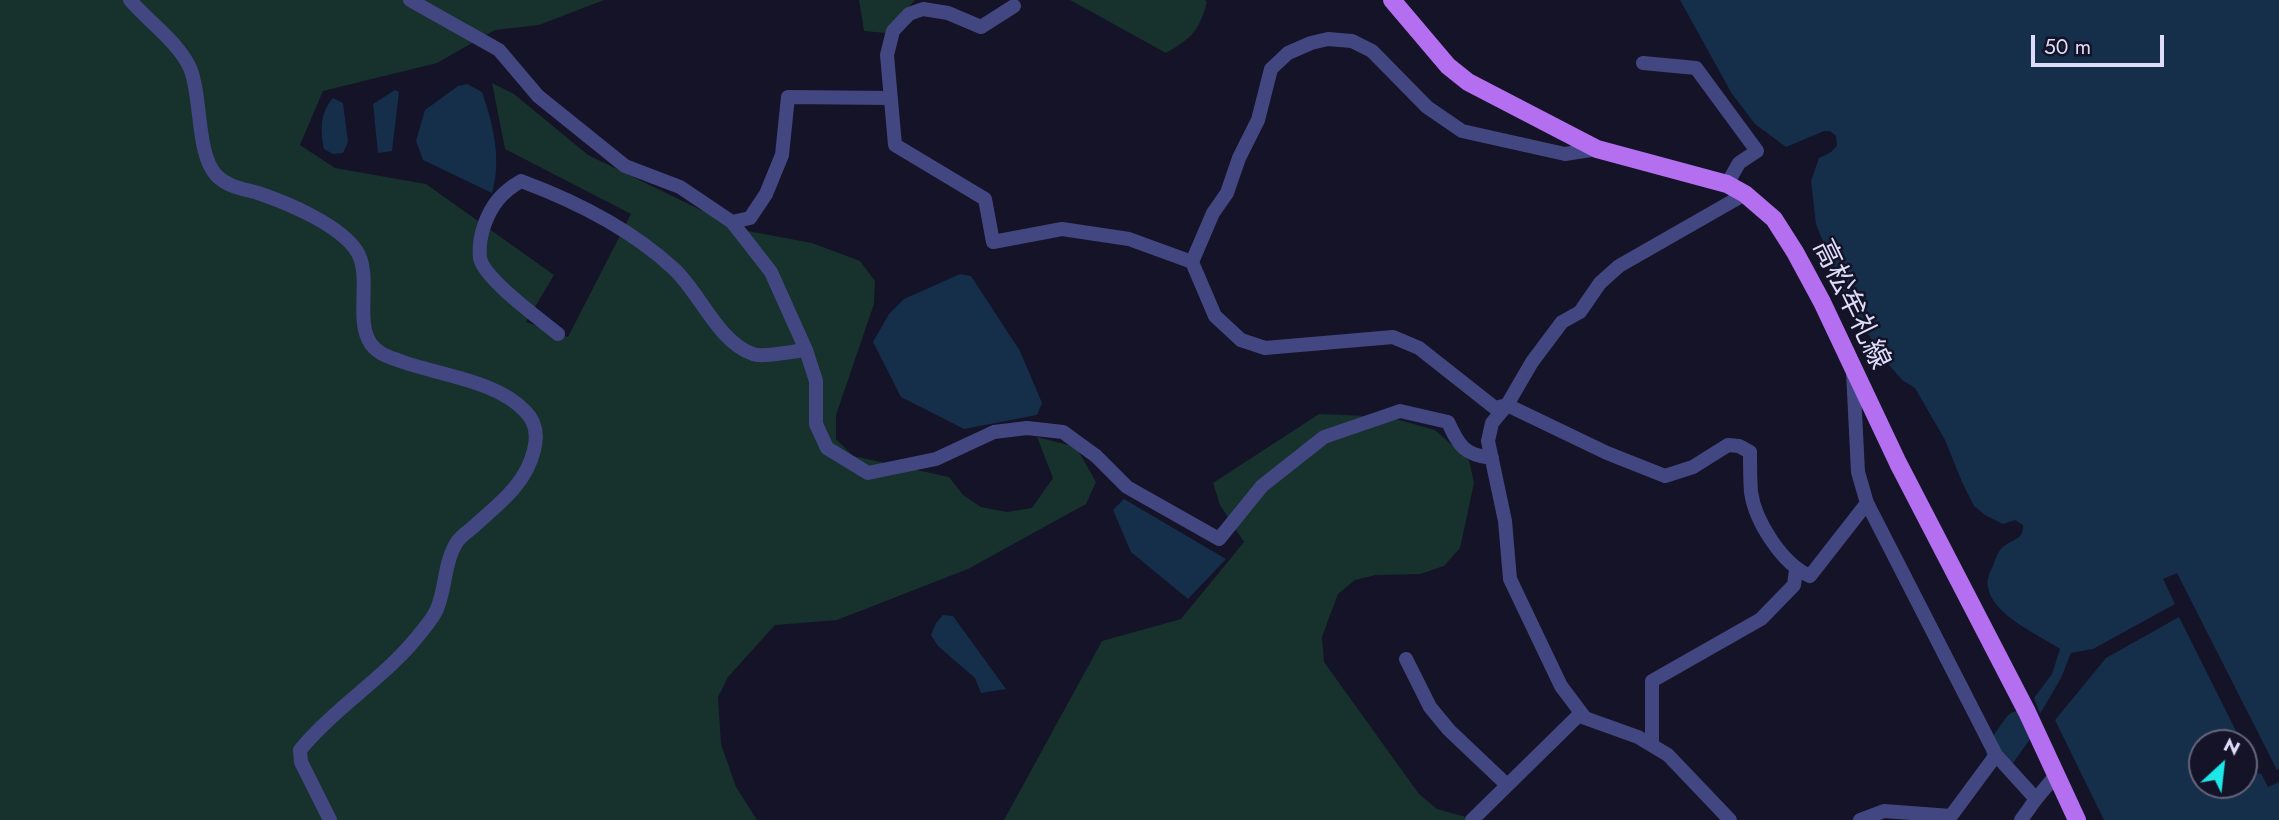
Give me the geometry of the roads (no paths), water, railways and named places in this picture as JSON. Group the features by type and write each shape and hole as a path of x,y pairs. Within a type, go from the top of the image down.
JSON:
{"main road":[{"name":"高松牟礼線","path":"1392,0 1448,66 1468,82 1597,149 1727,184 1745,194 1774,219 1796,252 1822,302 1904,475 2027,712 2077,820"}],"street":[{"path":"130,0 189,66 195,84 206,153 215,175 232,186 261,194 298,210 347,239 358,253 362,269 368,341 379,354 492,388 525,410 534,422 536,441 532,460 523,478 457,541 448,563 437,609 423,631 404,652 332,715 300,750 306,772 330,820"},
{"path":"410,0 499,50 538,96 625,166 680,187 732,222 771,272 806,350 816,381 816,424 827,448 868,473 936,459 994,432 1027,428 1063,432 1096,456 1126,487 1219,539 1262,486 1324,437 1400,411 1448,422 1460,447 1478,456 1492,458"},
{"path":"1014,6 981,27 948,13 923,9 909,14 893,31 887,55 895,145 985,199 993,242 1062,229 1129,239 1192,262"},
{"path":"1597,149 1564,154 1462,131 1427,107 1372,51 1352,41 1328,39 1311,43 1288,53 1271,69 1258,120 1239,158 1227,193 1213,213 1192,262 1215,316 1241,340 1265,348 1393,337 1419,348 1495,408 1507,405 1607,453 1665,475 1693,467 1728,446 1739,446 1750,452 1751,495 1773,544 1796,570 1810,576 1867,503"},
{"path":"1643,63 1696,68 1757,151 1739,163 1727,184"},
{"path":"732,222 750,218 766,194 782,155 788,97 891,97"},
{"path":"558,334 495,282 480,260 481,234 490,208 509,188 521,181 552,193 623,230 675,269 733,344 755,356 806,350"},
{"path":"1730,820 1668,755 1638,737 1585,719 1561,687 1510,579 1505,521 1488,441 1492,423 1507,405 1532,362 1562,322 1580,312 1600,283 1619,265 1745,194"},
{"path":"1853,369 1858,472 1867,503 1996,755 2036,799"},
{"path":"1652,745 1653,681 1761,619 1794,584 1796,570"},
{"path":"1406,659 1430,706 1449,730 1507,785"},
{"path":"1472,820 1581,713"},
{"path":"1860,820 1884,811 1951,816 1996,755"},
{"path":"2021,820 2056,775"}],"water":[{"path":"1680,0 2279,0 2279,769 2277,770 2177,573 2163,579 2175,604 2093,649 2071,653 2061,678 2040,714 2034,698 2052,674 2060,649 2029,631 1998,607 1991,597 1988,584 1998,553 2022,534 2023,525 2015,520 2003,524 1974,506 1945,440 1915,388 1902,380 1883,358 1843,293 1816,224 1811,181 1819,158 1837,146 1836,136 1830,131 1824,131 1786,147 1755,124 1732,94"},
{"path":"467,84 482,92 493,129 496,168 492,193 423,160 416,141 425,110 458,86"},
{"path":"395,90 399,92 392,151 378,153 373,104"},
{"path":"333,98 343,103 348,142 343,153 333,154 324,149 322,128 323,115"},
{"path":"960,274 971,276 1020,351 1042,403 1037,415 964,429 901,397 873,342 889,314 904,299"},
{"path":"1124,499 1226,559 1188,599 1131,552 1113,510"},
{"path":"943,615 953,616 1006,689 981,693 975,678 938,646 931,635"},
{"path":"2179,617 2235,729 2188,729 2188,799 2258,799 2258,774 2261,773 2268,787 2279,782 2279,820 2104,820 2055,720 2106,658"}],"waterway":[{"path":"2002,751 2019,727"}]}
